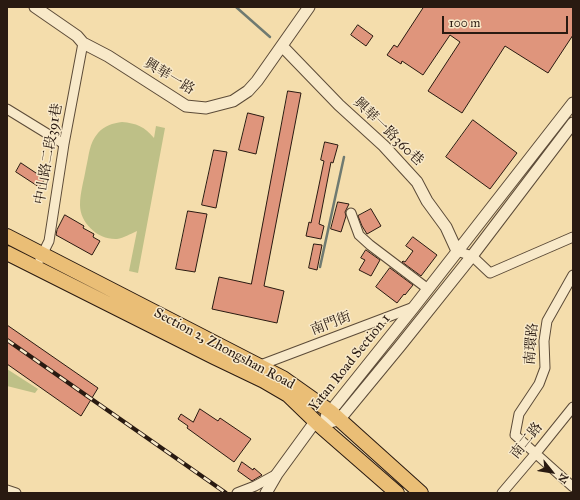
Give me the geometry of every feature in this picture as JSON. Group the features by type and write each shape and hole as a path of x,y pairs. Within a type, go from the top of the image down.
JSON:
{"main road":[{"name":"Section 2, Zhongshan Road","path":"7,236 293,384 335,416 421,493"},
{"name":"Section 2, Zhongshan Road","path":"7,253 264,381 288,395 318,424 397,493"}],"street":[{"name":"興華一路","path":"36,7 77,36 83,43 108,56 186,106 200,108 214,106 239,98 248,91 257,81 309,7"},
{"name":"中山路二段391巷","path":"36,268 49,241 64,144 83,43"},
{"name":"興華一路360巷","path":"282,46 339,105 384,146 417,182 427,200 446,227 458,252"},
{"name":"Yatan Road Section 1","path":"335,416 414,307 573,103"},
{"path":"7,109 64,144"},
{"name":"Yatan Road Section 1","path":"266,493 277,474 312,426 335,416 400,346 472,256 573,123"},
{"path":"351,213 359,235 428,289"},
{"path":"458,252 472,256 490,273 573,237"},
{"name":"南環路","path":"536,453 515,435 519,414 538,384 545,368 544,341 547,321 573,275"},
{"name":"南門街","path":"258,366 414,307"},
{"name":"南二路","path":"502,493 573,407"},
{"path":"536,453 573,487"},
{"path":"237,493 255,486 277,474"},
{"path":"7,490 16,493"}],"green space":[{"path":"122,122 140,126 154,138 156,126 165,128 138,273 129,271 137,231 117,239 103,237 91,229 87,224 83,218 80,205 82,186 90,150 95,137 103,128"},
{"path":"7,369 38,389 35,393 7,386"}],"building":[{"path":"424,7 573,7 573,35 548,73 505,46 462,113 428,91 460,42 450,35 423,75 402,61 401,64 387,55 394,45 397,47"},
{"path":"358,25 373,36 366,46 351,35"},
{"path":"288,91 301,93 264,286 284,291 277,323 212,309 219,277 251,284"},
{"path":"248,113 264,117 256,154 239,150"},
{"path":"473,120 517,153 490,189 446,157"},
{"path":"325,142 338,145 333,163 331,162 319,224 324,226 321,239 306,236 309,222 311,223 324,161 321,160"},
{"path":"214,150 227,152 216,208 202,205"},
{"path":"21,163 45,179 39,187 16,172"},
{"path":"338,202 349,204 345,212 346,216 341,232 331,229"},
{"path":"371,209 381,226 367,234 358,216"},
{"path":"188,211 207,214 195,272 176,269"},
{"path":"65,215 84,226 83,228 94,234 93,237 100,241 92,255 56,235"},
{"path":"413,237 437,255 421,276 402,262 405,262 413,251 406,246"},
{"path":"314,244 322,245 317,270 309,268"},
{"path":"366,250 380,260 371,276 359,270 365,260 361,258"},
{"path":"390,268 413,285 397,303 376,287"},
{"path":"7,325 98,388 81,416 7,364"},
{"path":"200,409 218,421 220,418 251,439 234,462 187,428 188,426 178,419 181,414 193,422"},
{"path":"242,462 253,470 254,468 262,475 252,481 238,471"}],"waterway":[{"path":"236,7 270,37"},
{"path":"320,267 344,157"}],"railway":[{"path":"7,340 226,493"}]}
